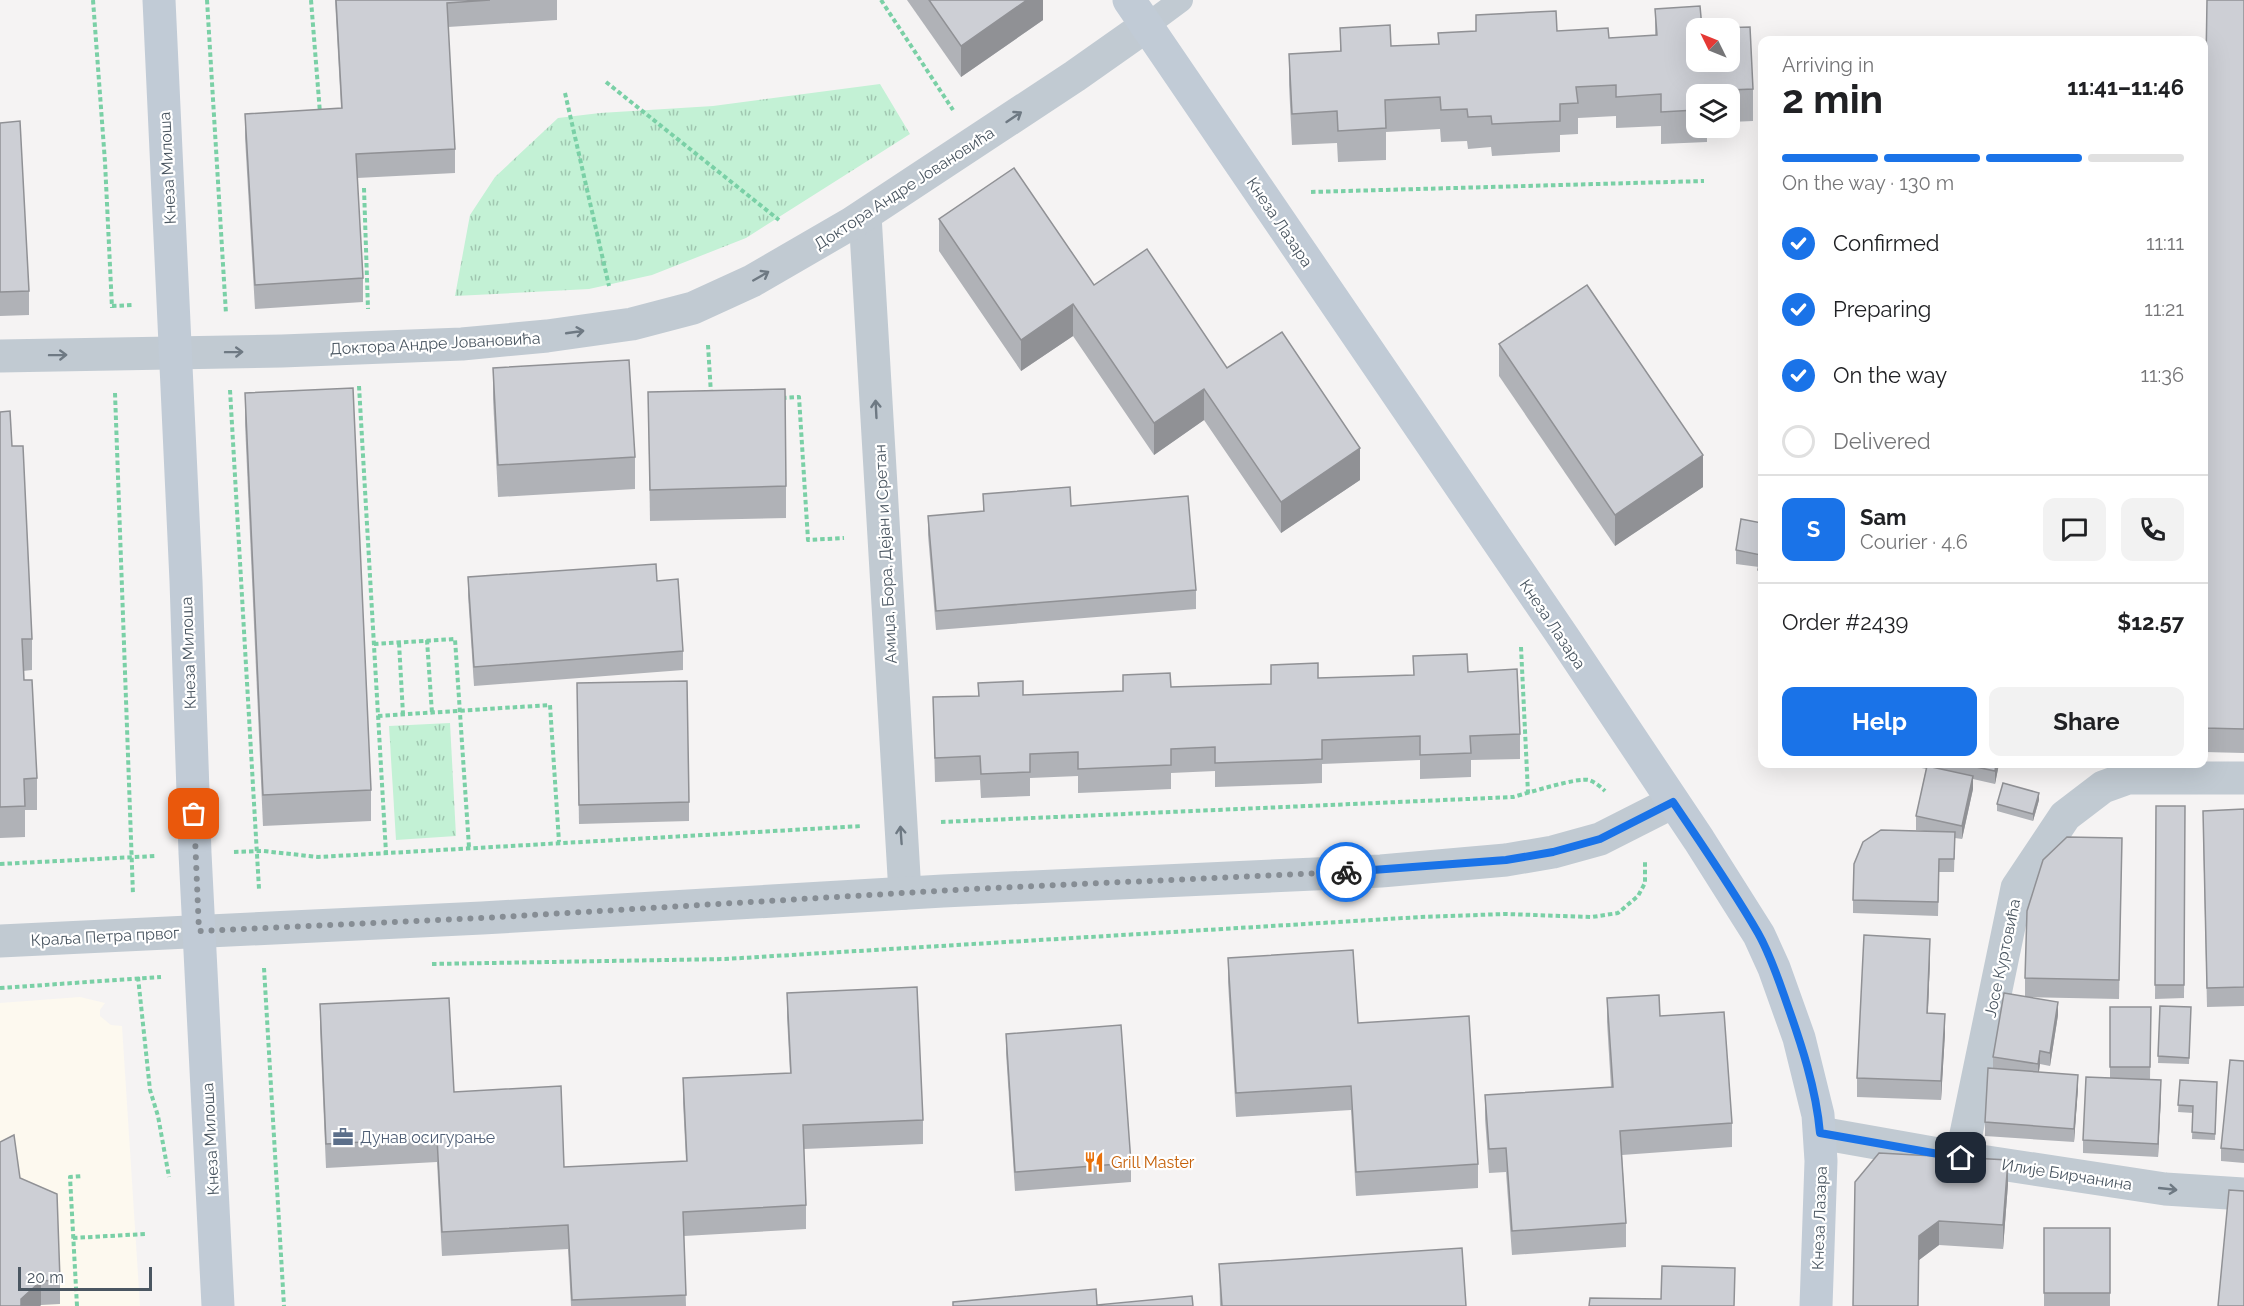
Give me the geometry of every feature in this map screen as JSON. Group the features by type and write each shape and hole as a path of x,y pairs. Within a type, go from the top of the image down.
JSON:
{"street":[{"name":"Кнеза Милоша","path":"159,0 176,353 199,931 218,1306"},
{"name":"Доктора Андре Јовановића","path":"0,356 228,352 462,344 547,336 632,324 693,308 752,281 865,215 1075,76 1137,13"},
{"name":"Кнеза Лазара","path":"1137,13 1673,802 1759,935 1774,968 1799,1038 1818,1114 1821,1161 1815,1306"},
{"name":"Амиџа, Бора, Дејан и Сретан","path":"865,215 905,893"},
{"name":"Јосе Куртовића","path":"1961,1158 2017,888 2066,816 2103,787 2128,778 2244,778"},
{"name":"Краља Петра првог","path":"0,941 493,918 905,893 1381,871 1506,860 1553,852 1600,839 1673,802"},
{"name":"Илије Бирчанина","path":"1820,1133 1961,1158 2165,1189 2244,1194"}],"lane":[{"path":"1137,13 1181,0"}],"path":[{"path":"93,0 105,162 112,306 134,934 150,1090"},
{"path":"207,0 284,1306"},
{"path":"310,0 320,114"},
{"path":"881,0 955,113"},
{"path":"606,82 783,223"},
{"path":"565,93 609,287"},
{"path":"1311,192 1704,181"},
{"path":"364,188 369,319"},
{"path":"112,306 173,303"},
{"path":"708,344 712,403"},
{"path":"358,378 386,853"},
{"path":"115,397 177,392"},
{"path":"777,399 799,397 808,540 845,538"},
{"path":"374,644 455,639 469,848"},
{"path":"427,640 432,713"},
{"path":"399,643 403,714"},
{"path":"1521,646 1528,793"},
{"path":"378,716 550,705 559,842"},
{"path":"0,864 131,858"},
{"path":"77,1306 70,1177 82,1176"},
{"path":"73,1238 145,1234"}],"shaded area":[{"path":"80,997 105,1003 100,1010 100,1016 111,1025 122,1026 140,1306 0,1306 0,1003"}],"green space":[{"path":"880,84 910,134 746,238 652,275 589,289 455,296 470,215 495,177 558,118 713,106"},
{"path":"450,723 456,836 396,840 389,726"}],"building":[{"path":"336,0 490,0 447,3 455,149 356,154 363,278 255,285 245,114 342,108"},
{"path":"929,0 1027,0 961,46"},
{"path":"2207,0 2244,0 2244,729 2208,728"},
{"path":"1700,6 1701,18 1686,18 1686,72 1740,72 1740,27 1750,27 1753,89 1740,90 1740,84 1686,84 1686,111 1661,112 1661,94 1616,97 1616,85 1576,87 1578,103 1560,104 1560,121 1492,124 1491,116 1468,117 1467,109 1441,110 1440,97 1385,100 1386,128 1338,131 1337,111 1292,114 1289,54 1341,51 1340,28 1390,25 1391,46 1439,44 1438,33 1476,31 1476,15 1556,11 1557,31 1608,28 1609,38 1657,35 1655,9"},
{"path":"20,121 29,291 0,292 0,123"},
{"path":"1014,168 1094,285 1147,249 1227,368 1282,332 1360,448 1281,502 1204,389 1154,423 1073,304 1021,340 939,219"},
{"path":"1587,285 1703,455 1615,515 1499,344"},
{"path":"629,360 635,457 498,465 493,368"},
{"path":"353,388 371,790 263,795 245,393"},
{"path":"785,389 786,486 650,490 648,392"},
{"path":"10,411 12,446 23,446 32,639 22,639 24,680 32,680 37,778 24,779 25,806 0,807 0,412"},
{"path":"1070,487 1071,506 1188,496 1196,590 936,611 928,516 984,511 983,494"},
{"path":"1741,519 1758,522 1758,554 1736,550"},
{"path":"656,564 657,581 678,579 683,651 474,667 468,577"},
{"path":"1467,654 1468,672 1517,669 1520,734 1470,736 1471,753 1420,755 1420,736 1322,740 1322,759 1302,760 1215,763 1215,747 1171,749 1171,765 1078,769 1078,752 1030,754 1030,772 981,774 980,756 935,758 933,697 979,696 978,683 1023,681 1023,695 1123,691 1123,675 1170,673 1171,687 1271,684 1271,665 1318,663 1318,678 1414,675 1413,656"},
{"path":"687,681 689,802 579,805 577,683"},
{"path":"1927,768 1973,776 1962,826 1916,816"},
{"path":"2003,783 2039,793 2033,814 1997,804"},
{"path":"2156,806 2185,806 2184,985 2155,985"},
{"path":"2244,809 2244,987 2207,988 2203,811"},
{"path":"1881,830 1955,832 1954,859 1939,859 1938,902 1853,900 1854,864 1863,842"},
{"path":"2067,837 2122,838 2119,980 2025,978 2027,911 2043,860"},
{"path":"1864,935 1930,939 1927,1013 1945,1014 1941,1081 1857,1078"},
{"path":"1353,950 1358,1023 1469,1016 1478,1164 1356,1172 1351,1086 1236,1093 1228,958"},
{"path":"917,987 923,1120 803,1125 806,1205 683,1212 686,1295 572,1300 568,1225 442,1232 437,1138 326,1144 320,1004 449,998 454,1092 561,1086 564,1167 687,1161 683,1078 791,1073 787,993"},
{"path":"2004,993 2058,1002 2050,1053 2040,1051 2038,1064 1993,1057"},
{"path":"1659,995 1660,1016 1724,1012 1732,1123 1620,1131 1626,1223 1512,1231 1506,1148 1489,1149 1485,1095 1613,1087 1607,998"},
{"path":"2160,1006 2191,1007 2189,1058 2158,1056"},
{"path":"2110,1007 2151,1007 2150,1067 2110,1067"},
{"path":"1121,1025 1131,1163 1015,1172 1006,1034"},
{"path":"2230,1060 2244,1061 2244,1150 2221,1148"},
{"path":"1988,1068 2078,1075 2074,1129 1985,1122"},
{"path":"2086,1077 2161,1080 2158,1144 2083,1140"},
{"path":"2180,1080 2217,1082 2215,1134 2192,1132 2193,1106 2178,1105"},
{"path":"14,1135 20,1178 57,1194 60,1280 41,1281 21,1299 21,1306 0,1306 0,1142"},
{"path":"1879,1153 2008,1160 2003,1225 1939,1221 1919,1236 1918,1306 1853,1306 1855,1182"},
{"path":"2229,1190 2244,1191 2244,1306 2218,1306"},
{"path":"2044,1228 2110,1228 2110,1293 2044,1293"},
{"path":"1462,1248 1466,1306 1222,1306 1219,1264"},
{"path":"1662,1266 1735,1268 1734,1306 1589,1306 1590,1298 1661,1299"},
{"path":"1096,1289 1097,1305 1192,1296 1193,1306 953,1306 953,1302"}],"way so far":[{"path":"194,814 199,931 482,918 971,889 1346,872"}],"place":[{"name":"Дунав осигурање","path":"343,1137"},
{"name":"Grill Master","path":"1094,1162"}],"route":[{"path":"1346,872 1506,860 1553,852 1600,839 1638,822 1673,802 1744,910 1759,935 1774,968 1799,1038 1811,1081 1820,1133 1961,1158"}]}
